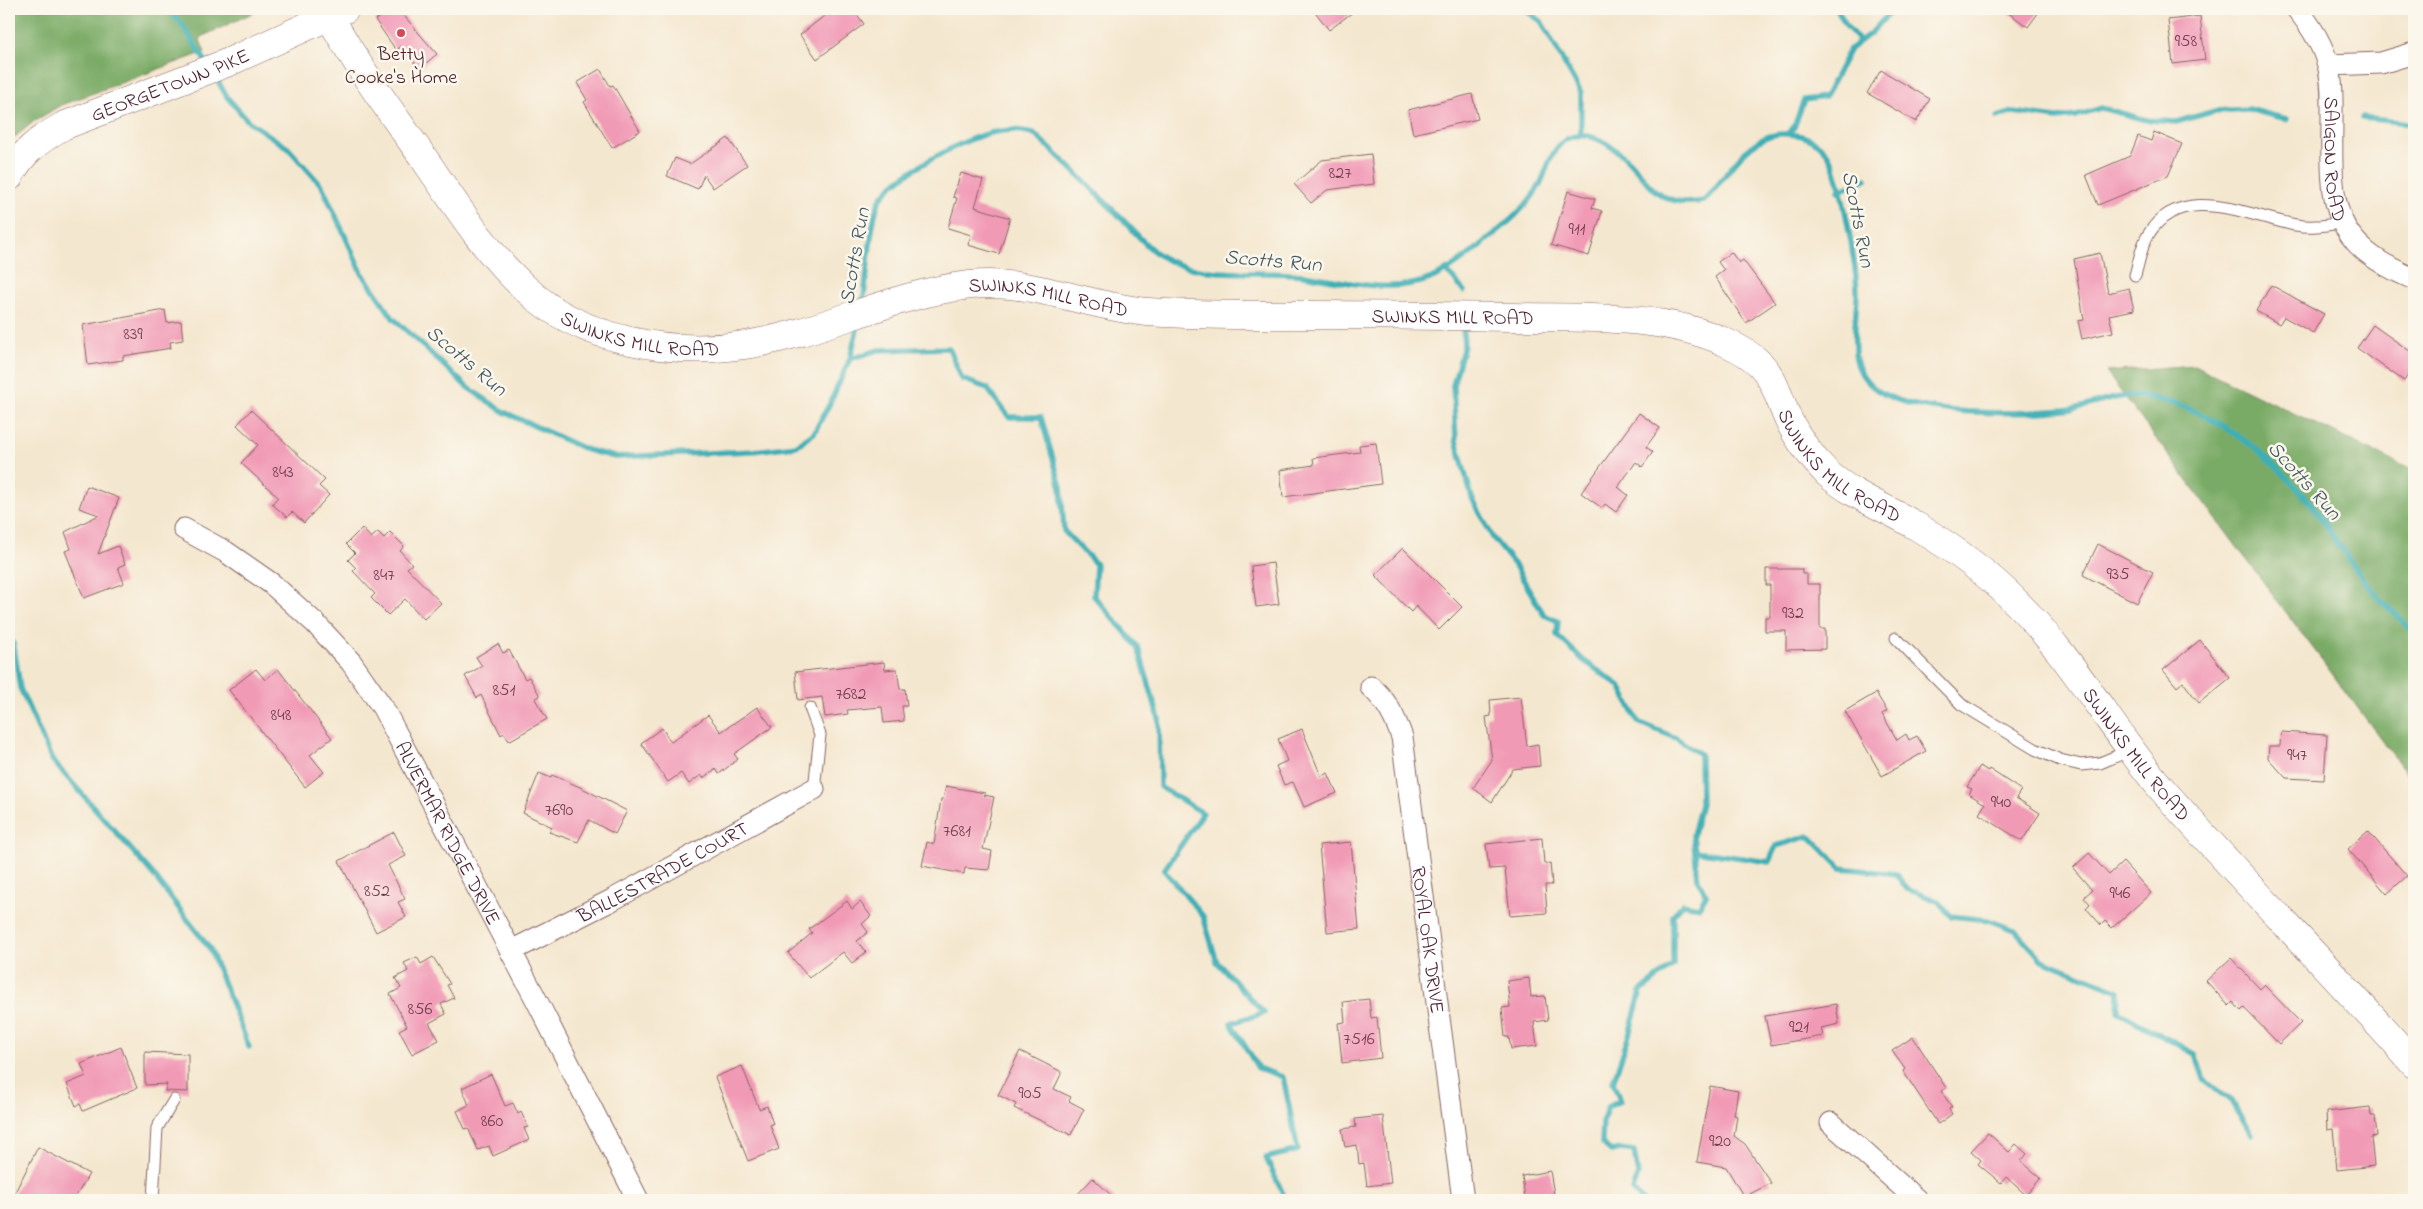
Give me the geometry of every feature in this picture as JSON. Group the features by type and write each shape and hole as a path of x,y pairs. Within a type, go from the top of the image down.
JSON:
{"street":[{"name":"SAIGON ROAD","path":"2297,9 2311,27 2329,65 2333,90 2331,180 2334,202 2342,223 2355,242 2372,258 2414,279"},
{"name":"GEORGETOWN PIKE","path":"9,177 25,153 40,139 63,126 229,62 337,13"},
{"name":"SWINKS MILL ROAD","path":"337,13 349,52 466,219 502,264 528,292 556,311 583,325 616,337 682,348 742,345 806,330 937,290 1004,283 1142,311 1234,314 1594,318 1661,324 1692,330 1722,340 1747,353 1760,364 1770,377 1792,425 1807,450 1826,472 1848,489 1912,523 1953,548 1989,577 2022,608 2051,640 2164,792 2360,1002 2414,1064"},
{"path":"2329,65 2381,63 2414,53"},
{"name":"ALVERMAR RIDGE DRIVE","path":"184,528 226,552 272,584 315,623 351,662 384,708 638,1200"},
{"name":"ROYAL OAK DRIVE","path":"1371,688 1381,696 1394,715 1402,737 1463,1200"},
{"name":"BALLESTRADE COURT","path":"511,951 612,900 814,789"},
{"path":"1831,1122 1917,1200"}],"lane":[{"path":"2135,276 2148,236 2163,218 2190,205 2215,205 2297,225 2320,226 2342,223"},
{"path":"1896,638 1961,704 2035,749 2060,760 2081,765 2100,763 2132,750"},
{"path":"810,708 820,734 814,789"},
{"path":"153,1200 156,1128 174,1100"}],"green space":[{"path":"9,9 261,9 199,38 205,52 61,105 33,122 9,142"},
{"path":"2194,365 2414,471 2414,783 2106,372"}],"building":[{"name":"Betty Cooke's Home","path":"393,9 398,9 437,54 419,69 402,46 396,50 375,20"},
{"path":"833,9 853,9 864,24 817,59 800,35"},
{"path":"1313,9 1357,9 1329,30"},
{"path":"2003,9 2041,9 2028,27"},
{"path":"2200,16 2205,60 2173,64 2168,20"},
{"path":"600,69 610,86 613,85 640,131 612,148 584,102 587,100 577,83"},
{"path":"1881,70 1930,99 1916,122 1867,93"},
{"path":"1472,94 1478,119 1413,134 1408,110"},
{"path":"2154,132 2182,144 2168,176 2098,205 2086,175 2130,156 2138,136 2151,141"},
{"path":"728,138 747,165 713,188 704,175 698,189 667,176 675,158 690,164"},
{"path":"1371,154 1374,184 1327,190 1311,203 1294,184 1322,160"},
{"path":"961,173 983,180 975,207 1010,218 999,254 968,245 971,235 948,228 957,198 953,197"},
{"path":"1568,191 1595,199 1592,208 1602,211 1589,256 1551,245"},
{"path":"1731,252 1739,263 1743,260 1775,303 1746,323 1715,277 1724,270 1718,262"},
{"path":"2100,253 2108,293 2129,288 2134,310 2109,315 2113,332 2082,339 2078,321 2084,320 2074,259"},
{"path":"2271,285 2324,314 2313,333 2284,317 2279,324 2256,311"},
{"path":"165,310 167,323 181,321 183,340 170,342 171,348 123,356 123,360 88,365 83,325"},
{"path":"2373,325 2414,354 2414,366 2404,381 2357,348"},
{"path":"251,410 325,480 319,486 329,495 304,523 292,512 287,517 272,504 278,497 241,463 258,445 237,425"},
{"path":"1639,413 1660,428 1646,447 1653,452 1642,467 1636,462 1618,487 1628,495 1616,512 1605,504 1602,508 1581,493"},
{"path":"1376,443 1381,484 1283,497 1280,470 1314,465 1313,458 1360,452 1359,445"},
{"path":"87,486 119,498 98,554 118,546 125,564 118,567 124,583 84,598 65,551 71,549 65,532 99,515 79,508"},
{"path":"362,528 371,538 378,532 384,538 390,532 404,546 400,551 412,564 407,568 441,603 424,619 405,599 388,615 371,598 375,594 353,571 356,568 348,560 355,553 346,544"},
{"path":"2098,544 2153,572 2137,603 2083,575"},
{"path":"1403,548 1462,607 1439,630 1416,606 1411,612 1375,575"},
{"path":"1273,563 1279,604 1256,607 1251,566"},
{"path":"1766,569 1802,569 1802,574 1807,574 1807,584 1820,584 1820,629 1825,629 1825,649 1786,650 1786,631 1765,631 1765,617 1770,617 1770,585 1766,585"},
{"path":"2200,640 2230,678 2199,703 2183,682 2177,687 2163,670"},
{"path":"498,644 503,653 509,650 525,679 529,677 540,696 535,699 547,719 509,741 504,733 501,735 481,695 477,698 465,676 482,666 476,657"},
{"path":"884,662 885,670 897,669 900,689 905,689 907,706 902,706 904,721 884,723 882,707 847,710 848,714 825,717 822,697 798,700 795,672"},
{"path":"256,669 265,680 278,669 332,738 310,755 324,772 305,787 229,690"},
{"path":"1876,693 1887,711 1882,714 1897,740 1906,734 1909,740 1917,736 1926,751 1882,776 1845,711"},
{"path":"1521,697 1527,746 1538,744 1540,766 1513,769 1492,802 1473,788 1492,760 1486,717 1491,716 1490,700"},
{"path":"757,707 772,727 734,754 738,759 719,774 716,769 703,778 701,775 689,784 681,773 668,782 641,743 662,728 671,742 708,715 721,732"},
{"path":"1302,729 1321,776 1328,773 1337,793 1304,807 1293,782 1284,785 1276,766 1287,761 1278,739"},
{"path":"2281,732 2327,735 2324,780 2286,778 2268,758 2269,746 2280,746"},
{"path":"1980,766 1988,771 1989,769 2021,790 2016,798 2040,813 2022,841 1979,814 1985,804 1969,794 1972,789 1967,787"},
{"path":"539,773 551,778 552,775 580,787 627,811 615,834 589,820 578,842 549,832 552,827 523,813"},
{"path":"946,786 985,793 984,795 994,797 983,849 992,851 989,870 965,868 964,874 922,866 927,842 934,844 941,799 943,799"},
{"path":"2368,831 2407,876 2387,894 2348,849"},
{"path":"394,832 406,856 388,865 405,899 398,902 406,917 376,932 339,861"},
{"path":"1542,838 1544,864 1550,863 1552,885 1545,885 1547,913 1510,916 1505,868 1489,869 1486,844"},
{"path":"1351,842 1359,929 1327,932 1319,845"},
{"path":"2089,853 2109,875 2123,862 2151,893 2112,928 2105,921 2101,925 2086,908 2090,904 2084,897 2092,890 2073,868"},
{"path":"847,901 852,909 860,902 871,916 862,924 868,932 857,941 866,952 852,963 843,952 809,978 788,953 812,933 809,929"},
{"path":"417,957 421,964 433,957 450,984 447,985 454,998 441,1004 446,1014 429,1023 439,1040 412,1054 399,1030 407,1026 390,994 401,988 395,978 408,971 404,963"},
{"path":"2231,958 2260,989 2264,985 2301,1023 2279,1044 2244,1008 2241,1011 2233,1002 2229,1006 2206,981"},
{"path":"1529,978 1531,997 1545,996 1548,1020 1534,1022 1537,1046 1511,1049 1509,1037 1505,1037 1502,1008 1510,1007 1507,981"},
{"path":"1369,999 1371,1018 1377,1017 1381,1058 1342,1063 1338,1023 1345,1022 1343,1002"},
{"path":"1836,1004 1839,1024 1821,1028 1823,1036 1771,1045 1765,1016"},
{"path":"1913,1037 1946,1088 1941,1091 1952,1107 1949,1109 1952,1114 1938,1124 1892,1051"},
{"path":"121,1047 137,1088 83,1111 80,1104 76,1106 67,1084 86,1076 81,1064"},
{"path":"1020,1051 1062,1072 1054,1089 1071,1097 1069,1101 1084,1109 1071,1135 1014,1108 1016,1104 998,1095"},
{"path":"145,1052 188,1054 188,1092 165,1091 167,1084 145,1085"},
{"path":"742,1066 759,1109 767,1106 773,1124 770,1125 779,1149 748,1161 715,1077"},
{"path":"491,1074 505,1106 513,1103 518,1114 521,1112 528,1127 524,1128 529,1140 493,1156 489,1146 478,1150 468,1128 465,1129 457,1111 469,1105 462,1088"},
{"path":"1710,1086 1738,1091 1734,1115 1737,1116 1734,1136 1745,1144 1771,1183 1744,1197 1726,1167 1697,1162"},
{"path":"2370,1107 2371,1116 2375,1116 2377,1136 2371,1137 2374,1166 2337,1170 2333,1129 2327,1130 2326,1112"},
{"path":"1383,1116 1391,1183 1367,1186 1364,1163 1359,1164 1357,1145 1345,1147 1342,1129 1356,1127 1355,1119"},
{"path":"1988,1133 2009,1152 2016,1144 2027,1154 2021,1161 2041,1178 2026,1195 2006,1177 2001,1183 1978,1164 1981,1160 1971,1151"},
{"path":"38,1147 89,1174 74,1200 11,1200"},
{"path":"1550,1171 1555,1200 1525,1200 1522,1176"},
{"path":"1093,1178 1116,1200 1072,1200"}],"waterway":[{"name":"Scotts Run","path":"167,9 181,23 206,62"},
{"path":"1523,9 1541,21 1581,93 1581,135"},
{"path":"1837,9 1847,27 1860,41"},
{"path":"1787,134 1794,127 1804,100 1825,97 1850,49 1872,32 1893,9"},
{"name":"Scotts Run","path":"215,76 227,97 248,121 288,148 322,186 362,273 393,318 467,387 504,412 587,450 615,457 753,451 796,446 814,433 831,401 850,359 859,321"},
{"path":"1997,117 2013,112 2057,118 2076,116 2101,108 2147,120 2176,122 2215,111 2248,109 2287,119"},
{"path":"2362,118 2414,122"},
{"name":"Scotts Run","path":"863,302 874,218 877,206 889,188 917,168 951,149 983,135 1000,131 1014,130 1033,133 1077,174 1149,247 1159,255 1175,263 1210,271 1285,273 1371,286 1398,286 1422,282 1449,269 1466,257 1523,208 1536,191 1556,149 1560,144 1572,137 1580,135 1589,136 1607,144 1629,162 1657,192 1662,196 1679,202 1704,201 1737,160 1761,140 1778,134 1805,137 1827,153 1837,179 1847,220 1856,279 1857,300 1854,342 1856,359 1862,374 1872,386 1889,396 1912,404 1968,412 2052,411 2079,408 2107,400 2135,396 2149,397 2171,403 2203,415 2255,448 2285,476 2312,506 2365,581 2383,602 2414,632"},
{"path":"1839,191 1866,179"},
{"path":"1446,270 1464,291"},
{"path":"1463,330 1464,346 1453,385 1456,440 1472,498 1493,538 1514,564 1544,615 1558,621 1557,635 1583,660 1620,686 1638,722 1676,738 1700,754 1701,804 1693,835 1698,880 1706,895 1699,907 1683,904 1673,915 1673,965 1641,991 1613,1082 1620,1101 1608,1107 1603,1120 1602,1143 1611,1151 1621,1149 1634,1151 1638,1175 1633,1190 1642,1200"},
{"path":"850,359 878,350 949,348 962,379 987,388 1009,417 1041,417 1061,487 1064,531 1096,564 1094,596 1138,647 1159,719 1160,787 1203,813 1164,870 1203,916 1217,962 1264,1013 1231,1023 1258,1068 1283,1077 1298,1150 1266,1158 1286,1200"},
{"path":"9,635 14,646 20,688 52,760 152,873 210,949 249,1047"},
{"path":"1695,851 1769,862 1776,846 1809,836 1841,868 1896,874 1907,889 1938,901 1951,916 1988,920 2015,930 2042,960 2119,991 2118,1012 2195,1054 2204,1079 2232,1101 2251,1135"}],"place":[{"name":"Betty Cooke's Home","path":"401,33"}]}
